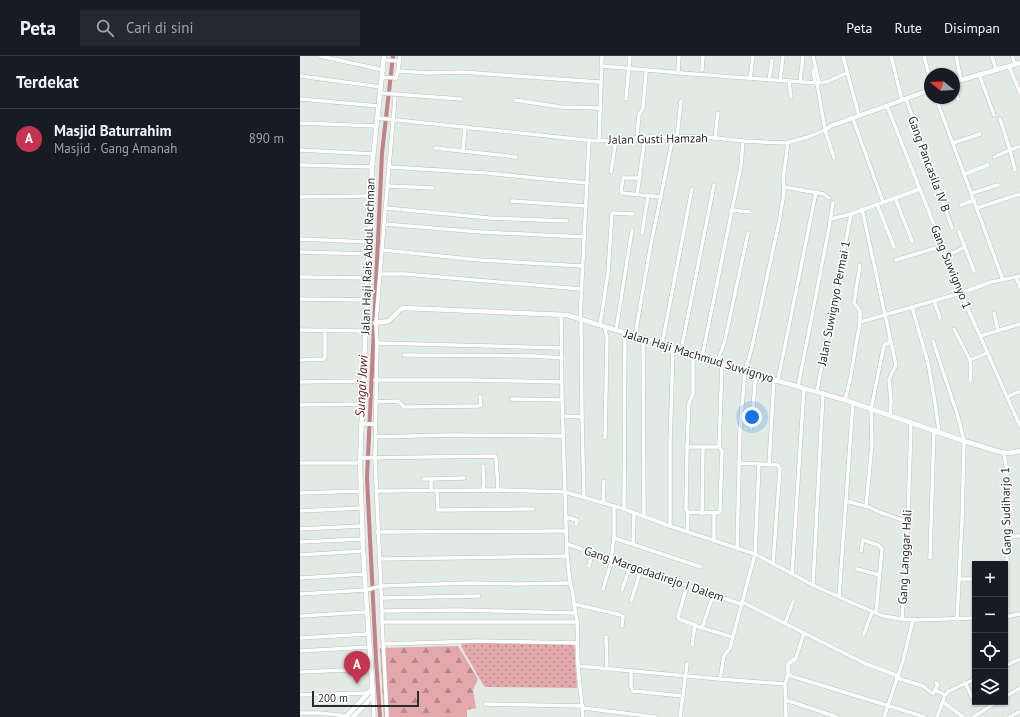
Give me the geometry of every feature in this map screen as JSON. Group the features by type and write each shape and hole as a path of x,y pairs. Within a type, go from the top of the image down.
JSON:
{"street":[{"path":"320,56 383,70"},
{"path":"384,77 397,77 397,61 400,56"},
{"path":"599,140 602,56"},
{"path":"626,99 630,56"},
{"path":"678,56 678,73"},
{"path":"702,70 703,56"},
{"path":"750,78 753,56"},
{"path":"780,81 783,56"},
{"path":"800,82 803,56"},
{"path":"813,56 815,69 817,71 817,83 825,130 834,158"},
{"path":"843,56 859,116"},
{"name":"Gang Pancasila IV B","path":"891,56 904,100 952,228"},
{"path":"924,56 927,68"},
{"path":"956,56 961,80 1020,63"},
{"path":"992,56 996,70"},
{"path":"1012,56 1014,64"},
{"path":"385,59 397,61"},
{"name":"Jalan Haji Rais Abdul Rachman","path":"373,696 368,634 368,589 362,540 360,491 363,424 362,404 365,331 367,322 366,300 372,167 385,59"},
{"path":"769,80 772,60"},
{"path":"601,66 817,83 826,82 847,73"},
{"path":"1009,66 1020,93"},
{"path":"398,71 428,74 461,72 600,82"},
{"path":"637,137 639,115 643,108 646,73"},
{"path":"979,74 994,115"},
{"path":"300,76 391,94 461,99"},
{"path":"789,81 791,97"},
{"name":"Jalan Gusti Hamzah","path":"379,118 589,140 637,137 675,137 715,138 766,143 788,142 808,137 859,116 924,92"},
{"path":"387,717 380,559 373,458 375,437 376,323 395,98"},
{"path":"300,99 379,106"},
{"path":"515,100 561,107 599,108"},
{"path":"634,336 660,197 675,137 681,101"},
{"path":"938,104 1003,280"},
{"name":"Gang Suwignyo 1","path":"887,106 961,293 1020,426"},
{"path":"715,138 718,113"},
{"path":"853,119 883,202"},
{"path":"1000,119 1015,170"},
{"path":"300,123 376,126"},
{"path":"463,150 466,126"},
{"path":"953,143 980,134"},
{"path":"637,195 645,137"},
{"path":"612,172 616,139"},
{"path":"584,497 580,319 589,140"},
{"path":"702,357 741,166 743,141"},
{"path":"737,549 739,464 745,371 773,257 784,193 783,180 788,142"},
{"path":"994,157 1020,146"},
{"path":"435,148 516,157"},
{"path":"300,150 374,154"},
{"path":"301,165 372,167"},
{"path":"965,174 988,165"},
{"path":"389,167 486,173 587,183"},
{"path":"639,178 625,177 622,179 622,193 660,197"},
{"path":"681,351 714,185"},
{"path":"972,193 998,185"},
{"path":"387,186 433,188"},
{"path":"784,187 816,192 824,194 829,198"},
{"path":"662,344 692,188"},
{"path":"831,219 851,214 920,189"},
{"path":"769,465 776,380 816,192"},
{"path":"977,208 1020,194"},
{"path":"300,197 371,196"},
{"path":"642,233 648,196"},
{"path":"895,198 912,241"},
{"path":"961,205 974,200"},
{"path":"512,201 586,206"},
{"path":"798,386 831,219 833,202"},
{"path":"877,204 894,246"},
{"path":"386,208 489,218 568,221"},
{"path":"862,209 896,365 889,379 891,402 890,414"},
{"path":"731,210 750,212"},
{"path":"600,325 608,273 612,214 633,214"},
{"name":"Jalan Suwignyo Permai 1","path":"818,391 851,214"},
{"path":"384,224 481,232 584,237"},
{"path":"616,330 632,230"},
{"path":"959,232 974,271"},
{"path":"688,512 702,514 720,512 722,451 719,447 720,364 748,234"},
{"path":"300,239 369,242"},
{"path":"896,260 942,246"},
{"path":"946,256 965,247"},
{"path":"383,250 479,260 582,266"},
{"path":"300,252 368,254"},
{"path":"845,400 860,322 860,311 854,303 860,265"},
{"path":"381,274 412,275 581,289"},
{"path":"860,322 961,293 991,282 1018,276 1020,287"},
{"path":"300,277 367,278"},
{"path":"300,298 366,300"},
{"path":"934,301 940,318"},
{"path":"912,307 928,363 935,403 937,431 930,558"},
{"name":"Jalan Haji Machmud Suwignyo","path":"376,323 389,320 401,309 405,308 561,315 580,319 643,338 720,364 818,391 870,409 890,414 964,441 1004,453 1020,451"},
{"path":"994,313 998,330"},
{"path":"561,315 561,382 566,492 567,556 570,583 576,613 578,666 583,717"},
{"path":"367,322 376,323"},
{"path":"980,336 1020,324"},
{"path":"605,327 607,339 605,438"},
{"path":"954,329 970,360 970,381"},
{"path":"300,330 365,331"},
{"path":"300,360 324,359 326,357 325,330"},
{"path":"624,509 625,333"},
{"path":"643,338 644,517"},
{"path":"866,506 872,444 870,409 883,350 885,344 889,342 890,339"},
{"path":"934,341 964,441 957,619"},
{"path":"377,343 562,348"},
{"path":"670,526 672,348"},
{"path":"970,360 987,353"},
{"path":"404,355 535,356 562,358"},
{"path":"687,532 687,447 689,403 693,394 693,355"},
{"path":"751,428 756,374"},
{"path":"376,380 561,382"},
{"path":"300,382 363,381"},
{"path":"792,574 804,388"},
{"path":"1007,397 1020,391"},
{"path":"813,585 824,394"},
{"path":"375,402 398,401 404,407 478,406 480,405 480,396"},
{"path":"512,399 562,400"},
{"path":"839,597 853,402"},
{"path":"300,405 362,404"},
{"path":"562,416 582,417"},
{"name":"Gang Langgar Hali","path":"911,422 908,522 902,619 972,618"},
{"path":"363,424 375,424"},
{"path":"375,437 449,435 564,436"},
{"path":"687,447 719,447"},
{"path":"702,514 703,448"},
{"name":"Gang Sudiharjo 1","path":"1004,453 1007,474 1006,597"},
{"path":"300,463 373,458 495,456 498,490"},
{"path":"739,464 778,465 780,468 773,564"},
{"path":"720,679 724,656 729,650 755,554 759,465"},
{"path":"483,466 483,490"},
{"path":"423,479 464,478"},
{"path":"431,479 431,490"},
{"path":"603,503 604,481"},
{"path":"437,490 438,510 533,509"},
{"path":"376,491 498,490 566,492 624,509 687,532 755,554 801,579 839,597 883,616 902,619"},
{"path":"300,493 360,491"},
{"path":"846,501 866,506 908,522"},
{"path":"603,589 612,560 614,506"},
{"path":"300,511 361,508"},
{"path":"633,544 634,513"},
{"path":"714,513 714,541"},
{"path":"566,517 577,520 576,524"},
{"path":"300,529 362,526"},
{"path":"377,532 566,531"},
{"path":"1007,536 1020,536"},
{"path":"614,538 701,567"},
{"path":"300,542 362,540"},
{"path":"861,552 863,540 881,547 882,549 874,612 864,634"},
{"name":"Gang Margodadirejo I Dalem","path":"567,544 713,595 741,603 864,663 923,686 933,694 935,690"},
{"path":"300,555 363,551"},
{"path":"589,566 592,553"},
{"path":"380,559 567,556"},
{"path":"622,590 630,566"},
{"path":"857,569 879,575"},
{"path":"631,601 641,570"},
{"path":"300,578 365,574"},
{"path":"799,584 801,579"},
{"path":"959,579 972,579"},
{"path":"300,594 368,589 380,586 468,583 570,583"},
{"path":"687,586 678,617 679,619 732,637"},
{"path":"702,628 713,595"},
{"path":"382,598 479,596"},
{"path":"786,624 792,602"},
{"path":"574,604 621,614 623,617 622,626"},
{"path":"382,611 457,610 576,613"},
{"path":"300,616 367,612"},
{"path":"1008,616 1020,614"},
{"path":"884,717 903,662 913,620"},
{"path":"382,622 576,622"},
{"path":"692,644 696,626"},
{"path":"786,717 785,684 788,675 788,664 796,658 804,633"},
{"path":"300,638 368,634"},
{"path":"606,637 607,669"},
{"path":"383,644 479,641 577,643"},
{"path":"300,651 369,647"},
{"path":"1008,665 1020,659"},
{"path":"680,717 687,664"},
{"path":"578,666 785,684"},
{"path":"300,672 370,669"},
{"path":"631,671 631,687 633,691 683,696"},
{"path":"788,675 925,717"},
{"path":"937,717 945,695 949,691 972,680"},
{"path":"936,683 938,684 935,690 945,695"},
{"path":"965,683 972,697"},
{"path":"1008,695 1020,688"},
{"path":"346,716 372,689"},
{"path":"300,695 368,693"},
{"path":"300,713 319,713 353,717 373,696"},
{"path":"373,696 374,717"},
{"path":"786,700 837,717"},
{"path":"943,702 963,717"},
{"path":"485,704 583,707 654,717"},
{"path":"973,717 993,705"},
{"path":"1010,717 1020,711"},
{"path":"616,712 616,717"}],"green space":[{"path":"463,642 574,643 577,688 485,687 461,646"},
{"path":"458,646 478,679 473,690 476,708 467,710 467,717 384,717 380,648"}],"waterway":[{"name":"Sungai Jawi","path":"380,717 367,478 382,153 393,56"}],"place":[{"name":"Masjid Baturrahim","path":"357,684"}]}
